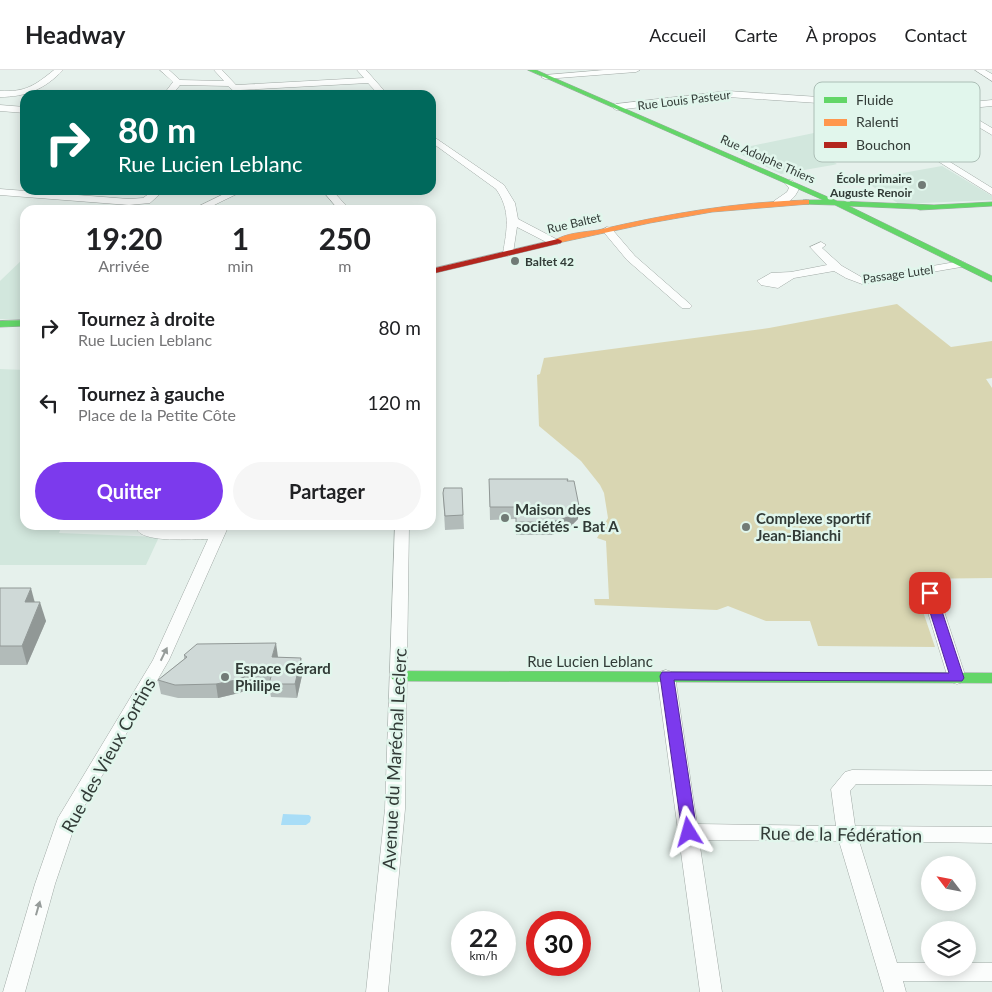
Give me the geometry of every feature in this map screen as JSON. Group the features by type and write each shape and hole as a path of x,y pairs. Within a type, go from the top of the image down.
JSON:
{"street":[{"path":"33,90 59,70"},
{"path":"164,70 178,82 235,89 370,80"},
{"path":"218,70 235,89"},
{"path":"361,70 379,90"},
{"name":"Rue Adolphe Thiers","path":"531,70 847,208 991,278"},
{"path":"545,77 636,70"},
{"path":"979,70 992,78"},
{"path":"171,90 178,82"},
{"path":"0,94 20,94"},
{"name":"Rue Louis Pasteur","path":"616,108 728,94 814,100"},
{"path":"0,108 20,110"},
{"path":"980,125 992,132"},
{"path":"436,142 500,187 508,196 514,211 508,253"},
{"path":"944,162 992,192"},
{"path":"778,202 792,194 794,188 790,183"},
{"path":"0,192 20,194"},
{"path":"39,195 129,202 146,201 154,195"},
{"path":"207,205 229,195"},
{"path":"332,195 341,205"},
{"name":"Rue Baltet","path":"436,271 607,230 725,209 778,202 831,201 933,207"},
{"path":"933,207 992,204"},
{"name":"Rue Baltet","path":"725,209 933,207"},
{"path":"512,221 554,242"},
{"path":"607,230 632,258 686,306"},
{"name":"Passage Lutel","path":"822,245 815,247 854,279 862,281 961,264"},
{"path":"791,275 838,267"},
{"path":"0,324 20,323"},
{"path":"144,530 150,533 220,530"},
{"name":"Rue des Vieux Cortins","path":"14,992 45,884 68,818 161,660 220,530"},
{"name":"Avenue du Maréchal Leclerc","path":"377,992 395,810 402,530"},
{"path":"930,593 957,678"},
{"name":"Rue Lucien Leblanc","path":"397,676 992,678"},
{"path":"666,676 710,992"},
{"path":"992,778 852,777 840,789 846,834 892,982 992,972"},
{"name":"Rue de la Fédération","path":"689,832 992,835"}],"shaded area":[{"path":"814,133 814,162 834,162 837,164 781,174 732,150"},
{"name":"École primaire Auguste Renoir","path":"942,166 992,196 992,200 899,204 863,180"},
{"path":"20,262 20,319 0,319 0,281"},
{"path":"897,304 951,347 992,341 992,378 986,379 992,388 992,578 912,579 935,647 818,646 810,621 766,621 728,606 717,610 595,605 594,599 609,599 606,541 597,538 608,518 604,493 581,461 539,426 537,375 540,374 544,358 769,328"},
{"path":"0,369 20,370 20,530 60,530 59,533 159,537 146,565 0,565"}],"water":[{"path":"283,814 309,815 311,817 310,822 306,825 281,825"}],"building":[{"path":"489,479 568,479 567,481 574,481 579,506 568,517 552,522 516,522 516,507 490,507"},
{"path":"444,488 462,488 463,515 445,516"},
{"path":"0,588 31,588 25,602 40,602 22,646 0,646"},
{"path":"276,643 272,657 301,658 295,684 269,684 272,673 253,673 236,680 216,684 175,685 158,680 187,657 184,655 197,644"}],"traffic: fast":[{"path":"531,70 847,208 992,279"},
{"path":"806,202 933,207"},
{"path":"920,208 992,204"},
{"path":"0,324 20,323"},
{"path":"397,676 992,678"}],"traffic: slow":[{"path":"558,241 712,210 775,203 806,202"}],"traffic: jam":[{"path":"436,271 558,241"}],"place":[{"name":"École primaire Auguste Renoir","path":"922,185"},
{"name":"Baltet 42","path":"515,261"},
{"name":"Maison des sociétés - Bat A","path":"505,518"},
{"name":"Complexe sportif Jean-Bianchi","path":"746,527"},
{"name":"Espace Gérard Philipe","path":"225,677"}],"route":[{"path":"689,832 666,676 957,678 930,593"}]}
